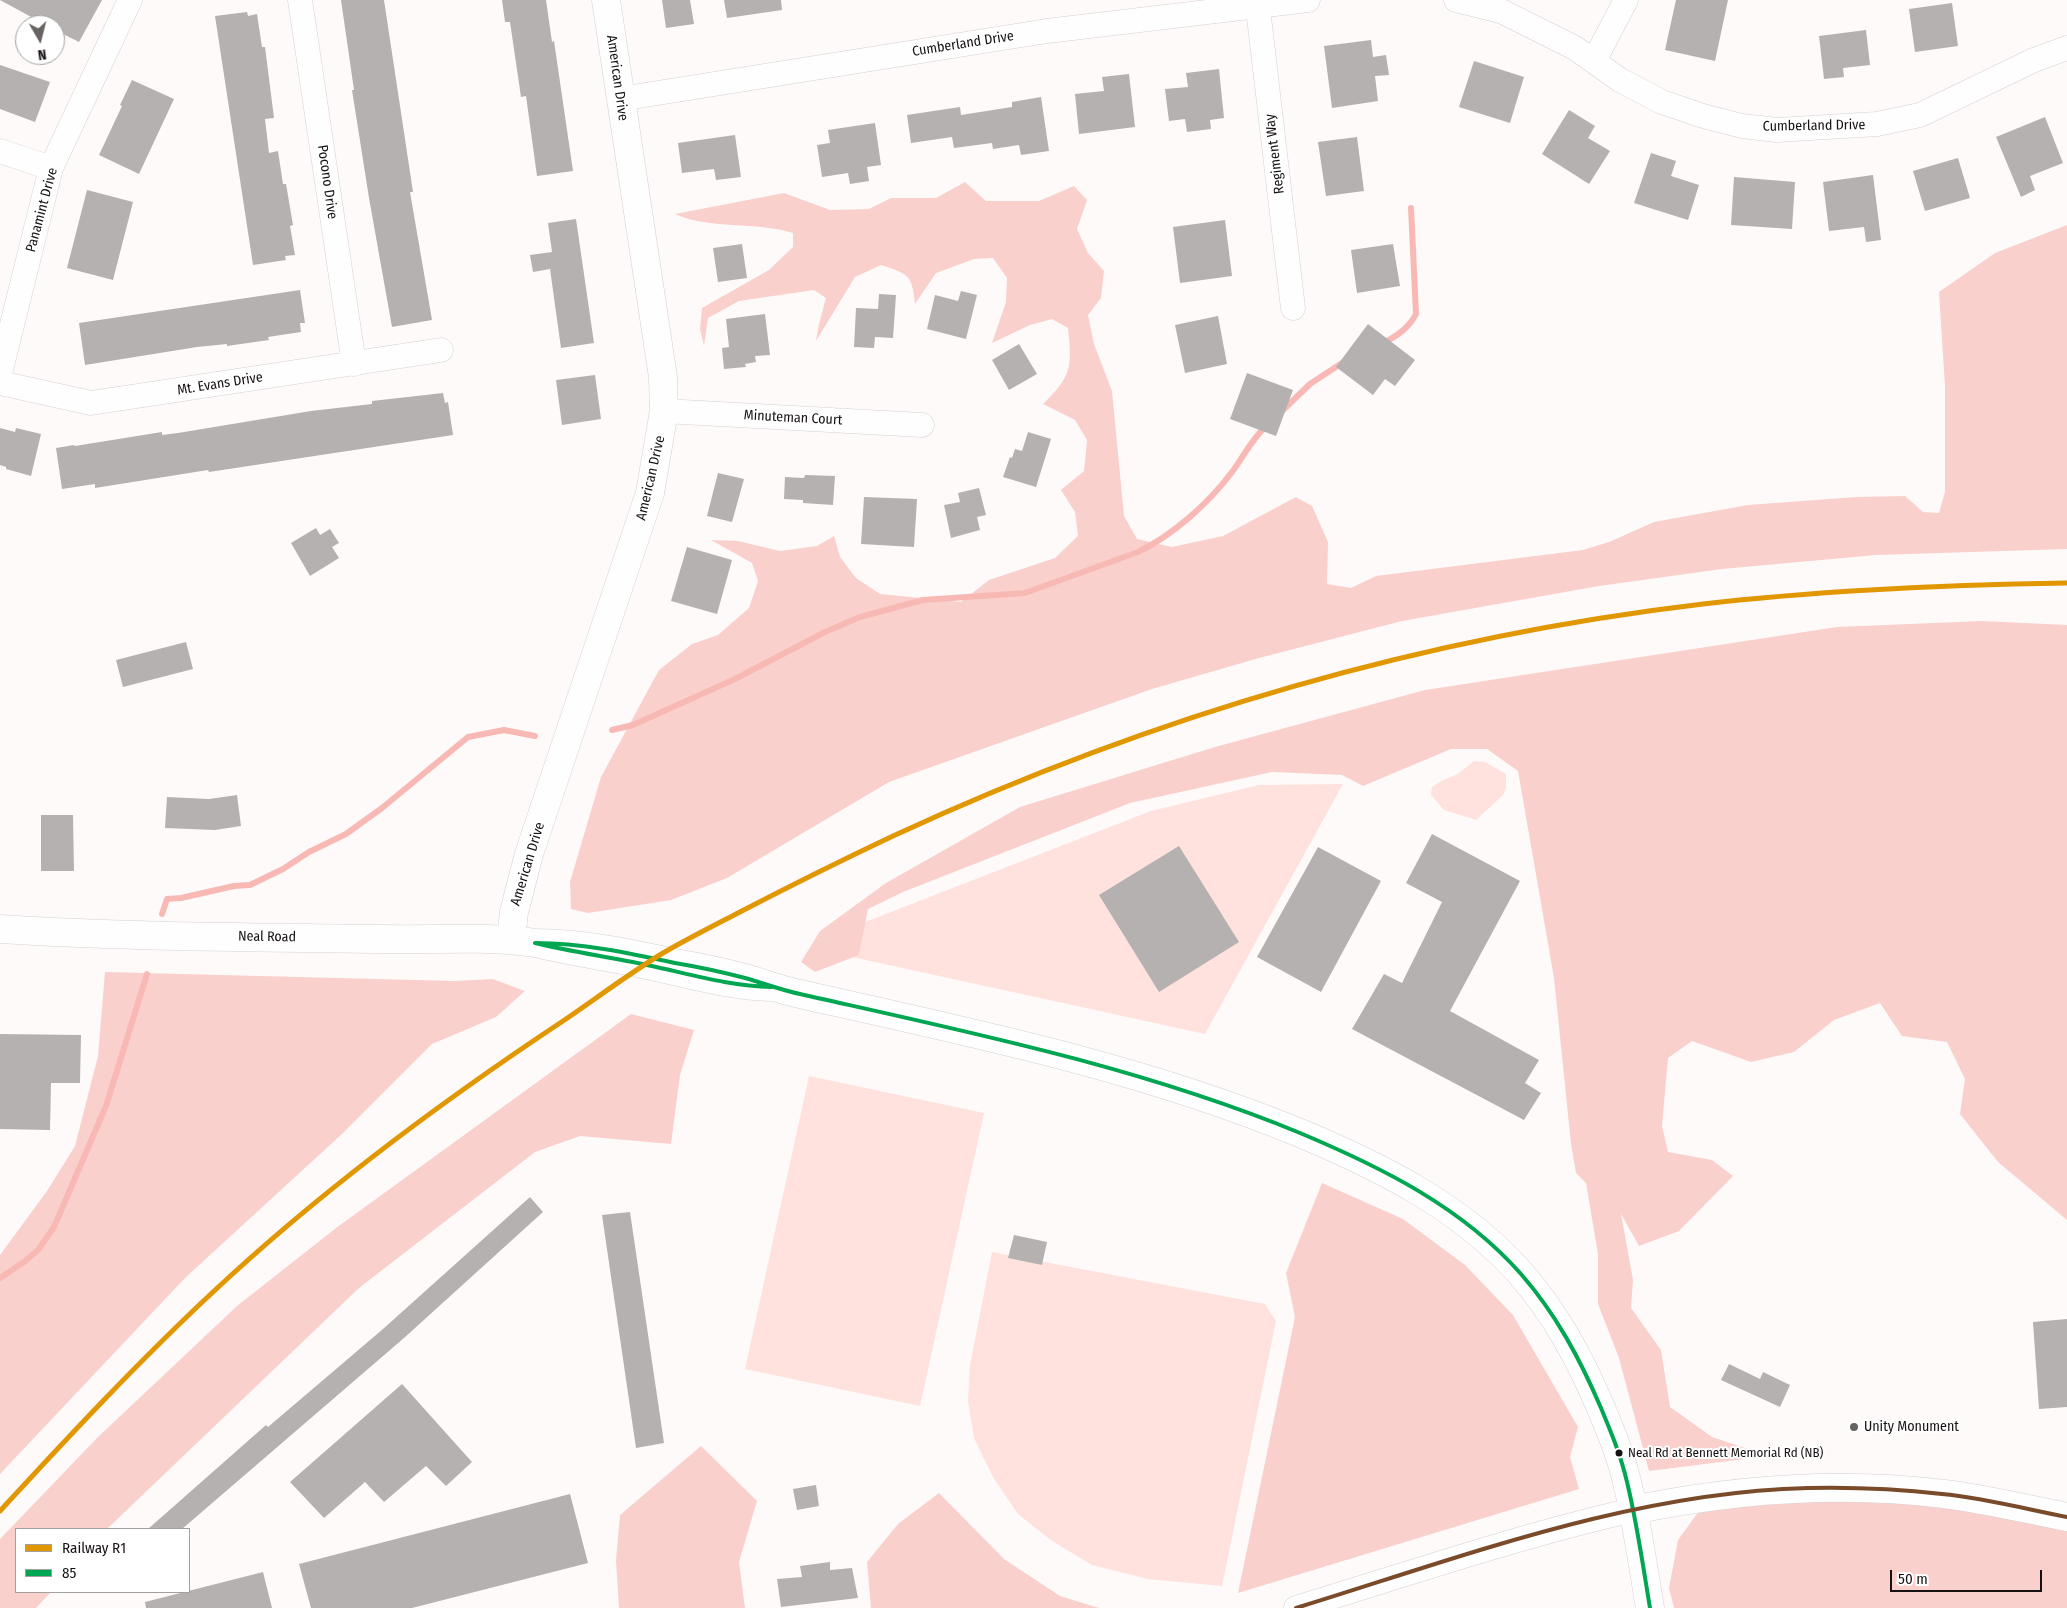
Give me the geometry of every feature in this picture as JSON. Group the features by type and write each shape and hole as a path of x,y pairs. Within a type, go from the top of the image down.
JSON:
{"street":[{"name":"Panamint Drive","path":"0,373 51,168 130,0"},
{"name":"Pocono Drive","path":"300,0 354,364"},
{"name":"American Drive","path":"523,941 514,912 529,854 650,493 664,411 663,377 606,0"},
{"name":"Cumberland Drive","path":"620,99 1047,31 1257,3 1308,0"},
{"name":"Cumberland Drive","path":"1456,0 1501,10 1575,48 1620,80 1662,102 1703,116 1742,126 1768,129 1809,129 1877,124 1920,114 2034,60 2067,48"},
{"path":"1594,61 1626,0"},
{"name":"Regiment Way","path":"1257,3 1293,308"},
{"path":"0,151 51,168"},
{"name":"Mt. Evans Drive","path":"0,383 91,404 441,350"},
{"name":"Minuteman Court","path":"664,411 922,425"},
{"name":"Neal Road","path":"0,929 174,936 569,943 655,958 747,979 772,988 973,1034 1134,1074 1241,1110 1329,1145 1388,1173 1463,1220 1500,1253 1525,1279 1560,1326 1587,1375 1615,1439 1633,1510 1650,1608"},
{"path":"1296,1608 1569,1525 1633,1510 1718,1495 1808,1488 1856,1488 1944,1494 2067,1517"}],"shaded area":[{"path":"965,182 986,201 1039,201 1074,186 1087,200 1077,229 1088,253 1104,271 1101,298 1088,315 1094,344 1112,391 1124,516 1137,539 1172,547 1223,536 1296,497 1312,506 1328,542 1327,584 1351,588 1376,576 1583,550 1609,542 1654,522 1748,505 1856,497 1905,496 1923,512 1939,513 1945,492 1945,386 1939,292 1995,253 2067,225 2067,549 1876,555 1722,569 1599,586 1402,621 1259,658 1152,689 889,782 727,878 671,900 588,913 571,909 570,882 601,777 659,670 692,644 718,635 749,608 758,581 752,563 711,540 738,541 780,551 817,546 834,536 840,557 856,578 880,594 961,602 989,580 1055,558 1078,536 1075,512 1061,490 1084,471 1087,440 1075,420 1043,404 1060,386 1068,370 1070,352 1068,328 1052,319 1030,325 992,343 1006,302 1007,278 993,258 974,259 936,273 915,304 910,281 903,273 881,265 855,277 816,341 826,298 814,290 739,301 708,318 704,346 700,329 702,308 769,270 793,247 793,233 764,227 703,222 675,214 784,193 830,210 869,209 891,198 936,198"},
{"path":"1982,621 2067,625 2067,1220 1998,1162 1960,1114 1965,1079 1947,1042 1902,1036 1880,1003 1834,1020 1794,1052 1751,1062 1692,1041 1668,1058 1662,1126 1668,1152 1712,1160 1733,1176 1679,1231 1639,1246 1621,1214 1633,1280 1631,1308 1661,1350 1670,1407 1712,1437 1769,1456 1649,1471 1619,1358 1598,1304 1598,1254 1586,1183 1576,1173 1571,1144 1554,978 1518,771 1487,749 1451,749 1363,786 1342,775 1272,772 1130,803 903,892 868,909 859,955 815,972 801,962 820,931 886,883 1020,807 1215,747 1425,690 1837,627"},
{"path":"1474,761 1485,762 1506,774 1506,788 1503,795 1476,820 1444,810 1431,795 1432,787 1458,774"},
{"path":"1343,784 1205,1034 843,955 842,931 1151,811 1259,785"},
{"path":"105,972 454,981 493,979 525,991 496,1017 432,1044 342,1134 185,1278 0,1474 0,1255 47,1191 75,1146 98,1056"},
{"path":"631,1014 694,1030 680,1075 671,1144 580,1136 535,1152 359,1288 108,1528 15,1528 15,1593 50,1593 36,1608 0,1608 0,1539 97,1438 237,1306 336,1228"},
{"path":"809,1076 984,1113 920,1406 745,1369"},
{"path":"1322,1183 1403,1219 1465,1265 1513,1315 1578,1427 1570,1457 1579,1489 1238,1593 1295,1317 1286,1273"},
{"path":"992,1252 1265,1304 1276,1321 1222,1586 1148,1579 1092,1565 1052,1541 1018,1514 994,1479 974,1438 968,1401 970,1365"},
{"path":"701,1446 757,1501 739,1562 745,1608 619,1608 616,1560 620,1515"},
{"path":"1855,1490 2067,1528 2067,1608 1674,1608 1669,1588 1678,1540 1699,1511"},
{"path":"939,1493 1004,1559 1060,1596 1099,1608 871,1608 867,1562 898,1524"}],"building":[{"path":"0,0 102,0 79,42 65,35 65,15 28,15"},
{"path":"341,0 384,0 413,192 410,192 432,320 392,327 352,90 354,90"},
{"path":"502,0 546,0 552,42 554,41 573,171 537,176 526,96 521,97 510,22 505,22"},
{"path":"662,0 690,0 694,24 666,28"},
{"path":"724,0 781,0 782,10 727,18"},
{"path":"1676,0 1728,0 1715,61 1665,50"},
{"path":"1952,3 1958,46 1915,52 1909,9"},
{"path":"247,12 248,16 257,14 262,47 265,47 274,118 265,119 269,153 278,151 283,184 286,184 293,225 290,226 295,255 285,256 286,260 253,265 215,16"},
{"path":"1866,30 1870,65 1843,68 1844,77 1824,79 1819,36"},
{"path":"1371,40 1373,57 1386,55 1389,75 1375,76 1378,101 1332,108 1324,46"},
{"path":"1474,61 1524,77 1510,123 1459,107"},
{"path":"0,65 50,82 35,122 0,109"},
{"path":"1219,69 1224,118 1210,120 1211,129 1187,132 1185,119 1169,121 1165,89 1188,87 1186,73"},
{"path":"1129,74 1135,127 1079,134 1075,94 1104,91 1102,77"},
{"path":"132,80 174,99 139,174 99,155"},
{"path":"1041,97 1049,151 1021,155 1019,145 993,149 992,143 954,148 952,137 911,143 907,115 960,107 961,115 1012,107 1012,102"},
{"path":"1569,110 1595,126 1588,138 1610,151 1589,184 1542,154"},
{"path":"2045,117 2063,163 2030,176 2035,190 2021,197 1996,137"},
{"path":"875,123 881,165 867,167 869,181 850,184 848,173 822,177 817,145 830,143 828,130"},
{"path":"735,135 741,177 716,180 714,169 682,173 678,143"},
{"path":"1357,137 1364,191 1326,196 1318,142"},
{"path":"1651,153 1676,161 1671,176 1699,185 1688,220 1634,203"},
{"path":"1958,158 1970,198 1925,211 1913,171"},
{"path":"1873,175 1881,240 1866,242 1864,227 1829,231 1823,182"},
{"path":"1734,177 1795,182 1792,229 1731,225"},
{"path":"87,190 133,202 113,280 67,268"},
{"path":"576,219 594,343 561,348 550,269 533,272 530,255 552,252 548,223"},
{"path":"1225,220 1232,276 1180,283 1173,227"},
{"path":"742,244 747,278 718,282 713,248"},
{"path":"1393,244 1400,286 1357,293 1351,250"},
{"path":"300,290 305,323 300,323 301,332 268,337 269,340 227,346 227,344 197,347 85,365 79,323"},
{"path":"961,291 977,295 966,339 927,329 935,295 958,301"},
{"path":"879,294 896,295 893,338 875,337 874,348 854,347 856,308 878,309"},
{"path":"765,314 770,355 755,356 756,362 745,364 746,367 724,369 722,348 729,347 726,319"},
{"path":"1218,316 1227,364 1185,373 1175,325"},
{"path":"1368,324 1415,360 1395,386 1385,379 1373,395 1336,367"},
{"path":"1019,344 1037,374 1009,390 992,360"},
{"path":"1247,373 1293,390 1276,436 1230,419"},
{"path":"595,375 601,419 562,425 556,380"},
{"path":"443,393 445,403 448,402 453,435 95,488 95,484 62,489 56,448 162,432 162,435 178,433 311,411 372,404 372,401"},
{"path":"0,428 15,432 16,428 41,434 31,476 6,469 6,467 0,465"},
{"path":"1028,432 1051,439 1036,487 1003,477 1015,449 1022,451"},
{"path":"718,473 744,479 732,522 707,516"},
{"path":"805,475 835,476 833,505 803,503 803,500 784,499 785,477 804,478"},
{"path":"979,488 986,515 977,517 980,530 951,538 944,505 960,502 958,493"},
{"path":"864,497 917,499 914,547 861,544"},
{"path":"316,528 320,535 330,529 339,543 332,547 339,558 310,576 291,543"},
{"path":"687,547 732,560 717,614 671,601"},
{"path":"186,642 193,669 123,687 116,660"},
{"path":"237,795 241,826 215,830 165,828 167,797 209,799"},
{"path":"41,815 73,815 74,871 41,871"},
{"path":"1432,834 1520,881 1450,1011 1539,1060 1525,1083 1541,1093 1524,1120 1352,1029 1384,974 1402,983 1442,902 1406,883"},
{"path":"1179,846 1239,942 1159,992 1099,895"},
{"path":"1318,847 1381,881 1321,992 1257,957"},
{"path":"0,1034 81,1035 80,1083 51,1083 50,1130 0,1129"},
{"path":"530,1197 543,1212 404,1338 183,1528 149,1528 266,1425 268,1427 383,1329"},
{"path":"630,1212 664,1443 636,1448 602,1215"},
{"path":"1014,1235 1047,1242 1042,1265 1008,1258"},
{"path":"2067,1319 2067,1407 2039,1409 2033,1322"},
{"path":"1729,1364 1760,1379 1763,1372 1790,1385 1780,1407 1721,1380"},
{"path":"402,1384 472,1462 446,1486 426,1466 384,1502 365,1482 324,1518 290,1482"},
{"path":"816,1485 819,1506 797,1510 793,1489"},
{"path":"570,1494 588,1563 412,1608 311,1608 299,1564"},
{"path":"830,1562 830,1570 852,1568 858,1598 781,1607 777,1579 802,1577 800,1566"},
{"path":"263,1572 272,1608 146,1608 145,1602 180,1593 190,1593 190,1591"}],"waterway":[{"path":"1383,343 1402,331 1416,314 1411,208"},
{"path":"1281,412 1310,384 1345,361"},
{"path":"612,730 633,725 735,679 825,632 860,617 923,600 1025,593 1138,552 1177,528 1201,507 1223,484 1252,442 1266,426"},
{"path":"162,914 167,899 181,898 234,886 250,885 346,834 382,808 468,737 504,730 535,736"},
{"path":"0,1278 38,1250 54,1227 106,1106 147,974"}],"rail line":[{"name":"R1","path":"0,1511 78,1427 185,1318 254,1254 384,1148 474,1082 663,953 775,894 893,836 990,793 1089,754 1188,719 1289,688 1391,661 1494,637 1598,619 1748,599 1885,589 2067,583"}],"transit line":[{"name":"85","path":"772,987 724,982 535,943 553,943 605,949 710,970 793,992 990,1037 1116,1070 1240,1110 1300,1133 1360,1160 1419,1191 1473,1228 1521,1274 1556,1321 1576,1355 1601,1408 1622,1463 1634,1513 1650,1608"},
{"path":"1296,1608 1548,1530 1612,1514 1677,1501 1742,1492 1808,1488 1909,1491 1973,1498 2067,1517"}],"place":[{"name":"Unity Monument","path":"1854,1427"},
{"name":"Neal Rd at Bennett Memorial Rd (NB)","path":"1619,1453"}]}
